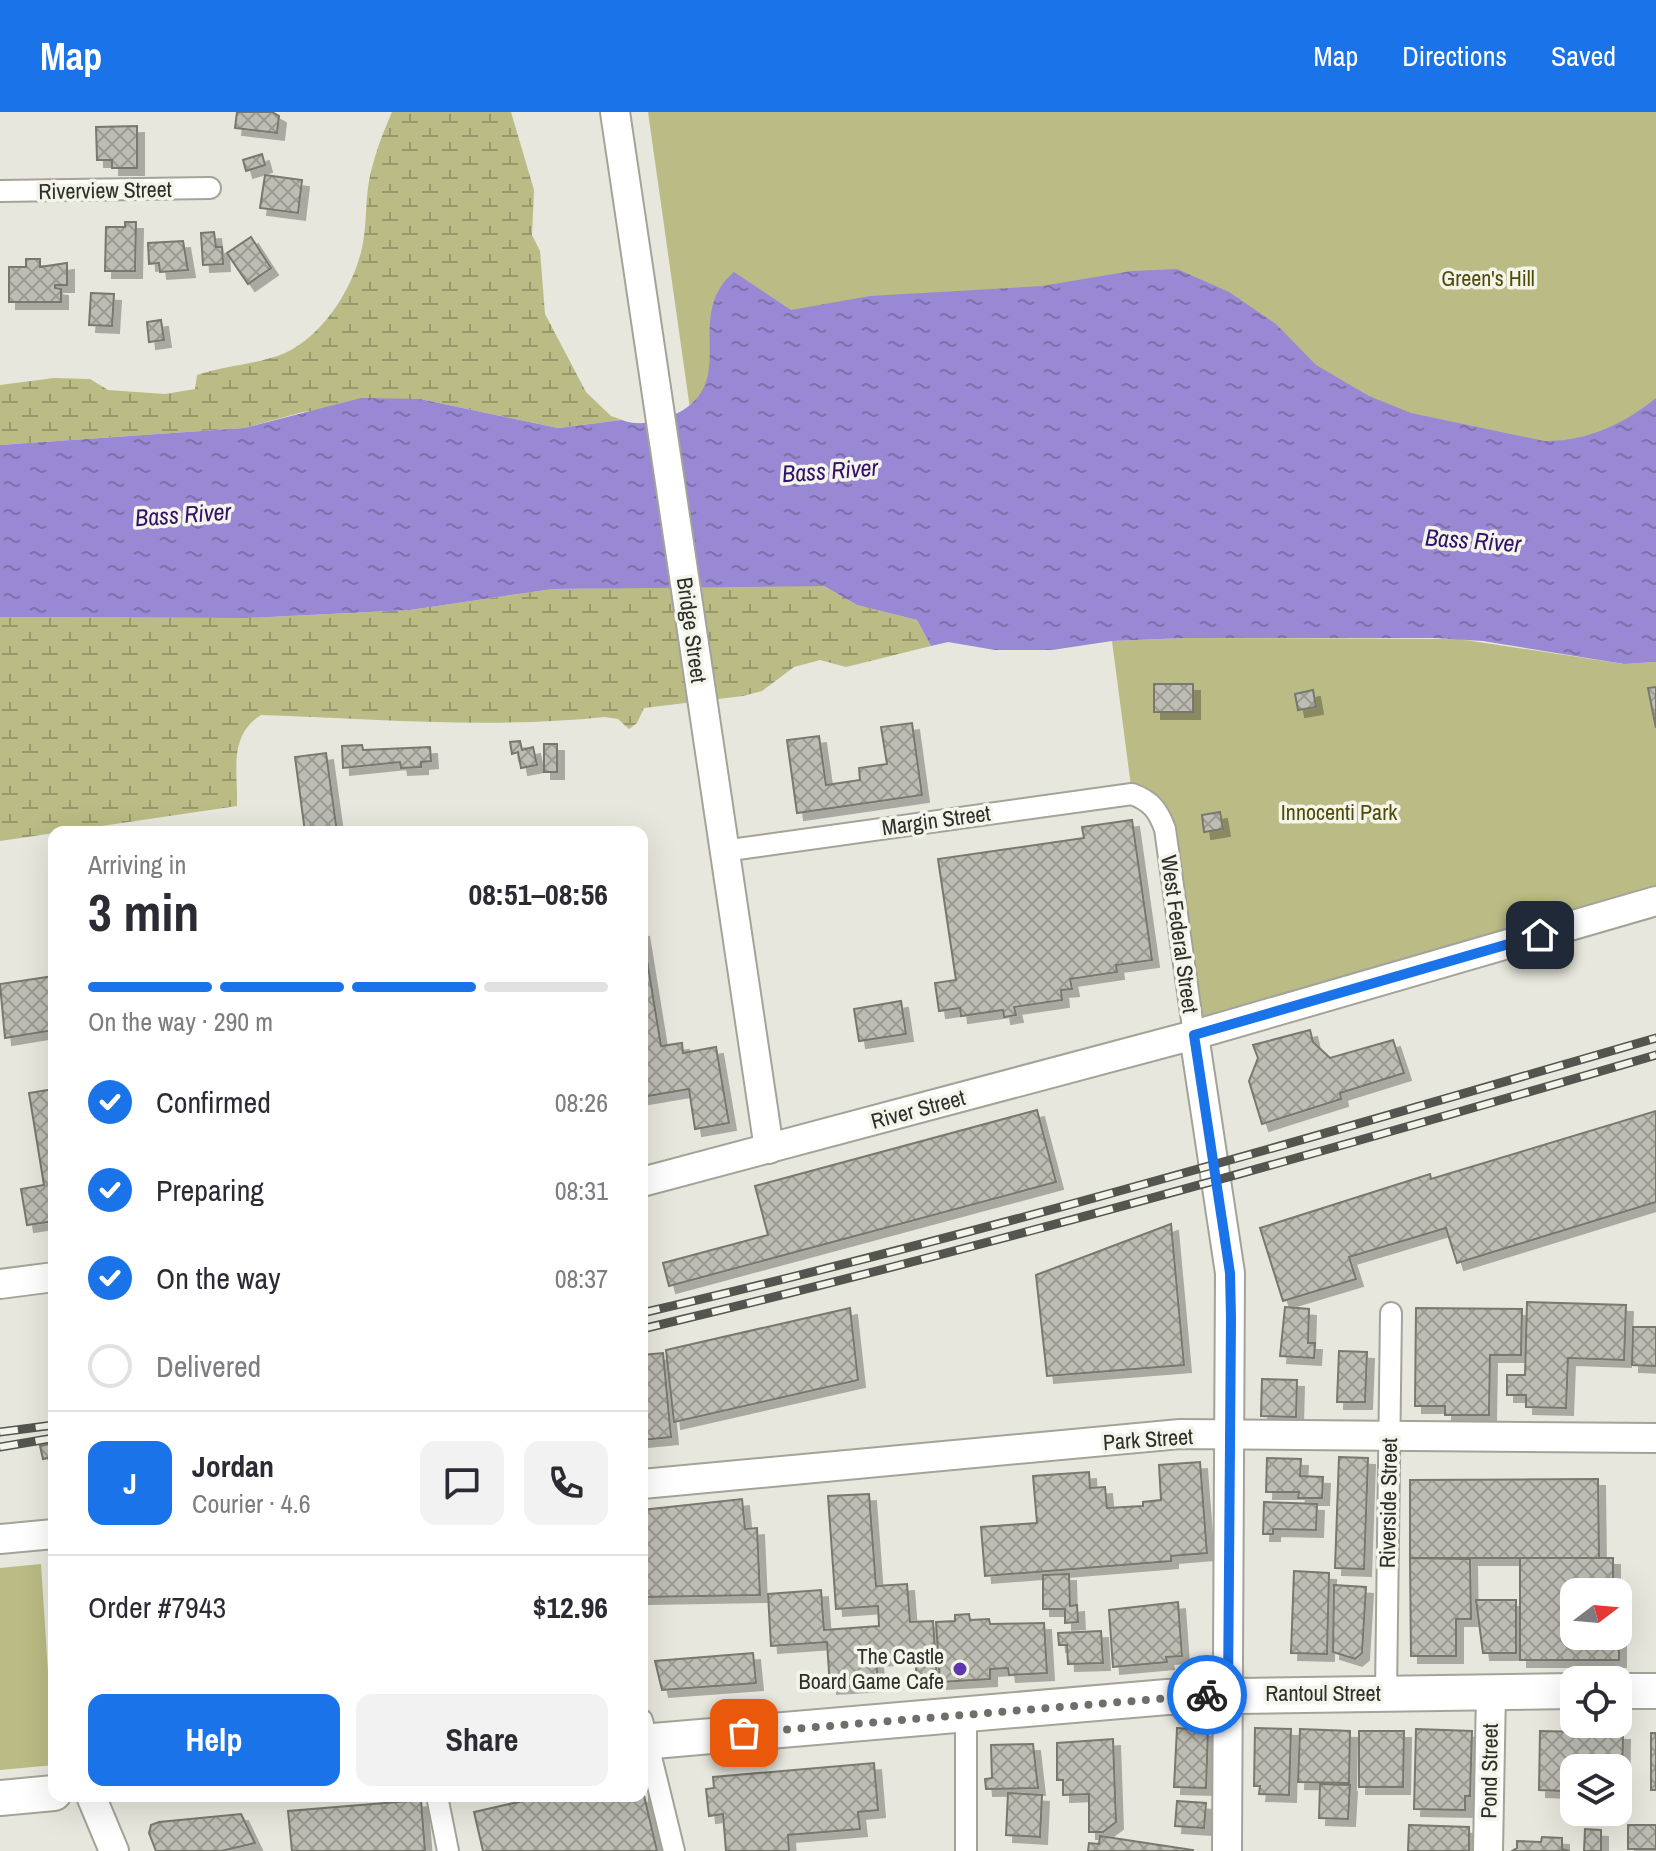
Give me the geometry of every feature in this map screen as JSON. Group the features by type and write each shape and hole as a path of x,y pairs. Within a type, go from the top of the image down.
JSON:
{"highway":[{"name":"Rantoul Street","path":"648,1734 1228,1694 1560,1691"},
{"path":"1632,1691 1656,1691"},
{"path":"0,1798 48,1794"}],"main road":[{"name":"Bridge Street","path":"615,112 769,1149"},
{"name":"River Street","path":"648,1180 1194,1035 1656,901"},
{"name":"West Federal Street","path":"1194,1035 1230,1273 1227,1851"},
{"path":"0,1284 48,1278"},
{"name":"Park Street","path":"648,1483 1180,1434 1656,1438"},
{"path":"0,1539 48,1535"},
{"name":"Pond Street","path":"1488,1851 1491,1691"},
{"path":"94,1802 114,1851"}],"street":[{"name":"Riverview Street","path":"0,191 210,188"},
{"name":"Margin Street","path":"723,851 1117,794 1132,794 1148,800"},
{"name":"West Federal Street","path":"1148,800 1160,813 1165,829 1194,1035"},
{"name":"Riverside Street","path":"1386,1693 1391,1313"},
{"path":"966,1713 966,1851"},
{"path":"648,1750 674,1851"},
{"path":"438,1802 448,1851"}],"green space":[{"path":"392,112 511,112 534,190 532,235 540,251 545,314 586,392 611,416 622,420 558,428 420,399 303,412 244,428 0,445 0,385 54,378 90,379 108,390 165,394 195,389 197,375 285,353 312,335 335,309 358,263 364,240 371,172"},
{"name":"Green's Hill","path":"648,112 1656,112 1656,425 1560,462 692,423"},
{"path":"824,586 857,605 917,620 931,646 846,667 820,660 794,667 762,691 644,708 637,723 629,729 618,719 605,717 476,723 261,715 243,733 239,744 237,806 102,826 48,826 48,834 0,841 0,617 247,618 410,610 553,589"},
{"name":"Innocenti Park","path":"1185,638 1459,639 1624,664 1656,662 1656,901 1194,1035 1165,829 1132,794 1112,641"},
{"path":"41,1564 48,1672 48,1766 0,1770 0,1568"}],"water":[{"name":"Bass River","path":"1177,269 1229,292 1276,324 1316,365 1369,396 1411,413 1544,441 1560,441 1604,430 1656,398 1656,662 1624,664 1483,641 1435,638 1185,638 1112,641 1052,650 995,650 948,642 931,646 917,620 857,605 824,586 553,589 410,610 247,618 0,617 0,445 244,428 361,398 420,399 558,428 622,420 651,422 669,417 691,404 704,388 709,370 712,310 719,290 734,272 791,310 870,296 1042,286 1132,271"}],"building":[{"path":"237,112 272,112 279,116 277,133 235,128"},
{"path":"137,126 137,168 112,168 112,160 97,160 96,127"},
{"path":"262,154 265,165 246,171 243,160"},
{"path":"265,175 302,180 298,213 260,208"},
{"path":"125,222 136,222 135,271 105,271 106,227 125,227"},
{"path":"214,232 216,247 222,247 223,264 203,265 201,233"},
{"path":"251,237 271,268 248,284 227,253"},
{"path":"183,241 188,270 160,272 159,263 149,264 148,243"},
{"path":"26,259 40,259 40,267 67,263 67,285 55,285 55,288 61,289 61,302 9,302 9,267 26,267"},
{"path":"91,293 114,294 112,326 89,325"},
{"path":"161,320 164,340 149,342 147,322"},
{"path":"1154,684 1193,684 1193,712 1154,712"},
{"path":"1656,687 1656,728 1648,688"},
{"path":"1313,690 1316,707 1298,710 1295,694"},
{"path":"912,723 922,795 797,813 787,740 819,736 826,785 860,780 859,768 887,764 881,727"},
{"path":"520,741 522,750 533,747 537,765 521,768 518,752 512,754 510,742"},
{"path":"544,744 557,744 557,772 544,772"},
{"path":"362,745 363,750 430,747 431,761 421,762 421,767 401,768 400,762 343,768 342,746"},
{"path":"326,753 336,826 304,826 295,757"},
{"path":"1220,812 1223,829 1204,832 1202,815"},
{"path":"1132,820 1152,960 1116,965 1117,972 1070,979 1072,989 1061,990 1062,1000 1014,1007 1016,1015 1004,1017 1003,1010 961,1016 960,1008 939,1011 935,983 956,980 938,859 1084,838 1082,827"},
{"path":"648,966 661,1046 682,1043 683,1053 716,1047 729,1123 695,1129 689,1089 648,1096"},
{"path":"48,977 48,1031 5,1038 0,984"},
{"path":"901,1001 906,1034 859,1041 854,1009"},
{"path":"1310,1030 1313,1042 1330,1058 1393,1040 1404,1073 1340,1093 1341,1099 1262,1124 1249,1081 1258,1058 1253,1045"},
{"path":"48,1090 48,1222 27,1225 21,1189 44,1185 29,1093"},
{"path":"1037,1110 1056,1182 669,1286 663,1263 768,1235 755,1186"},
{"path":"1656,1111 1656,1202 1457,1263 1446,1228 1349,1257 1356,1279 1283,1301 1260,1228 1430,1174 1431,1179"},
{"path":"1171,1224 1184,1365 1047,1376 1036,1275"},
{"path":"1527,1302 1626,1305 1624,1360 1568,1358 1566,1408 1526,1407 1526,1395 1507,1395 1507,1375 1525,1375"},
{"path":"1285,1307 1309,1309 1308,1343 1315,1343 1314,1358 1280,1356"},
{"path":"850,1308 858,1380 674,1422 666,1350"},
{"path":"1416,1308 1522,1309 1521,1355 1490,1355 1489,1415 1445,1415 1445,1406 1415,1406"},
{"path":"1633,1327 1656,1327 1656,1366 1632,1365"},
{"path":"1339,1351 1367,1352 1365,1402 1337,1402"},
{"path":"663,1353 671,1437 648,1439 648,1354"},
{"path":"1262,1379 1297,1380 1296,1417 1261,1416"},
{"path":"48,1444 48,1458 43,1459 40,1446"},
{"path":"1339,1457 1368,1458 1364,1569 1335,1568"},
{"path":"1267,1458 1301,1459 1300,1476 1323,1477 1322,1498 1298,1498 1299,1492 1266,1492"},
{"path":"1200,1462 1207,1553 1171,1556 1171,1561 985,1576 981,1527 1037,1523 1033,1476 1089,1472 1090,1488 1105,1487 1107,1508 1143,1506 1143,1502 1161,1500 1159,1465"},
{"path":"1598,1479 1599,1558 1410,1558 1410,1480"},
{"path":"869,1494 876,1586 907,1584 910,1622 933,1621 937,1680 917,1681 915,1656 876,1659 878,1684 830,1687 827,1642 771,1646 768,1594 821,1590 824,1630 879,1626 878,1606 836,1609 828,1496"},
{"path":"742,1499 745,1529 757,1528 760,1595 648,1597 648,1509"},
{"path":"1264,1502 1317,1504 1316,1530 1273,1529 1273,1534 1263,1534"},
{"path":"1410,1558 1470,1559 1471,1619 1456,1619 1456,1656 1411,1656"},
{"path":"1520,1558 1613,1558 1613,1578 1560,1578 1560,1650 1619,1650 1619,1660 1520,1660"},
{"path":"1294,1571 1329,1573 1327,1654 1291,1653"},
{"path":"1069,1574 1070,1606 1077,1605 1078,1622 1065,1623 1065,1609 1043,1609 1043,1575"},
{"path":"1334,1585 1366,1587 1362,1653 1355,1659 1333,1652"},
{"path":"1476,1600 1516,1600 1516,1653 1483,1653"},
{"path":"1178,1602 1182,1656 1166,1657 1167,1662 1113,1667 1109,1610"},
{"path":"969,1614 970,1620 989,1619 990,1624 1044,1623 1047,1673 1009,1675 1008,1668 990,1669 990,1679 940,1682 936,1622 955,1621 955,1615"},
{"path":"1101,1631 1103,1663 1068,1664 1067,1645 1059,1645 1058,1633"},
{"path":"753,1653 756,1683 662,1690 655,1661"},
{"path":"1177,1728 1208,1730 1206,1788 1174,1787"},
{"path":"1255,1728 1291,1729 1289,1795 1259,1794 1260,1786 1254,1786"},
{"path":"1300,1729 1350,1731 1349,1783 1298,1782"},
{"path":"1416,1729 1472,1731 1470,1796 1465,1796 1465,1810 1414,1809"},
{"path":"1359,1731 1404,1731 1403,1787 1359,1787"},
{"path":"1540,1731 1560,1731 1560,1738 1623,1738 1623,1754 1560,1754 1560,1791 1539,1790"},
{"path":"1651,1733 1656,1733 1656,1790 1651,1790"},
{"path":"1113,1739 1116,1822 1103,1832 1089,1832 1089,1794 1063,1795 1063,1780 1057,1780 1057,1743"},
{"path":"1033,1744 1038,1788 986,1789 985,1779 992,1778 991,1745"},
{"path":"874,1763 878,1810 858,1812 860,1829 788,1835 789,1851 726,1851 723,1814 709,1816 706,1789 714,1788 713,1777"},
{"path":"1320,1784 1350,1785 1348,1819 1319,1818"},
{"path":"1008,1793 1042,1795 1040,1837 1006,1835"},
{"path":"1177,1801 1206,1803 1204,1828 1175,1826"},
{"path":"421,1802 425,1851 292,1851 288,1811"},
{"path":"518,1802 646,1802 657,1851 483,1851 474,1812"},
{"path":"241,1814 255,1843 221,1851 156,1851 149,1833 151,1825 159,1822"},
{"path":"1409,1825 1469,1827 1469,1851 1408,1851"},
{"path":"1656,1825 1656,1849 1628,1849 1628,1826"},
{"path":"1585,1829 1601,1830 1601,1851 1584,1851"},
{"path":"1100,1836 1193,1851 1088,1851 1089,1843 1099,1844"},
{"path":"1542,1837 1562,1838 1562,1849 1570,1851 1512,1851 1517,1848 1517,1841 1541,1842"}],"railway":[{"path":"648,1312 1024,1217 1656,1038"},
{"path":"648,1328 897,1266 1150,1198 1656,1055"},
{"path":"0,1432 48,1426"},
{"path":"0,1447 48,1439"}],"way so far":[{"path":"744,1733 1102,1701 1207,1695"}],"place":[{"name":"The Castle Board Game Cafe","path":"960,1669"}],"route":[{"path":"1207,1695 1228,1694 1231,1318 1230,1273 1194,1035 1540,935"}]}
